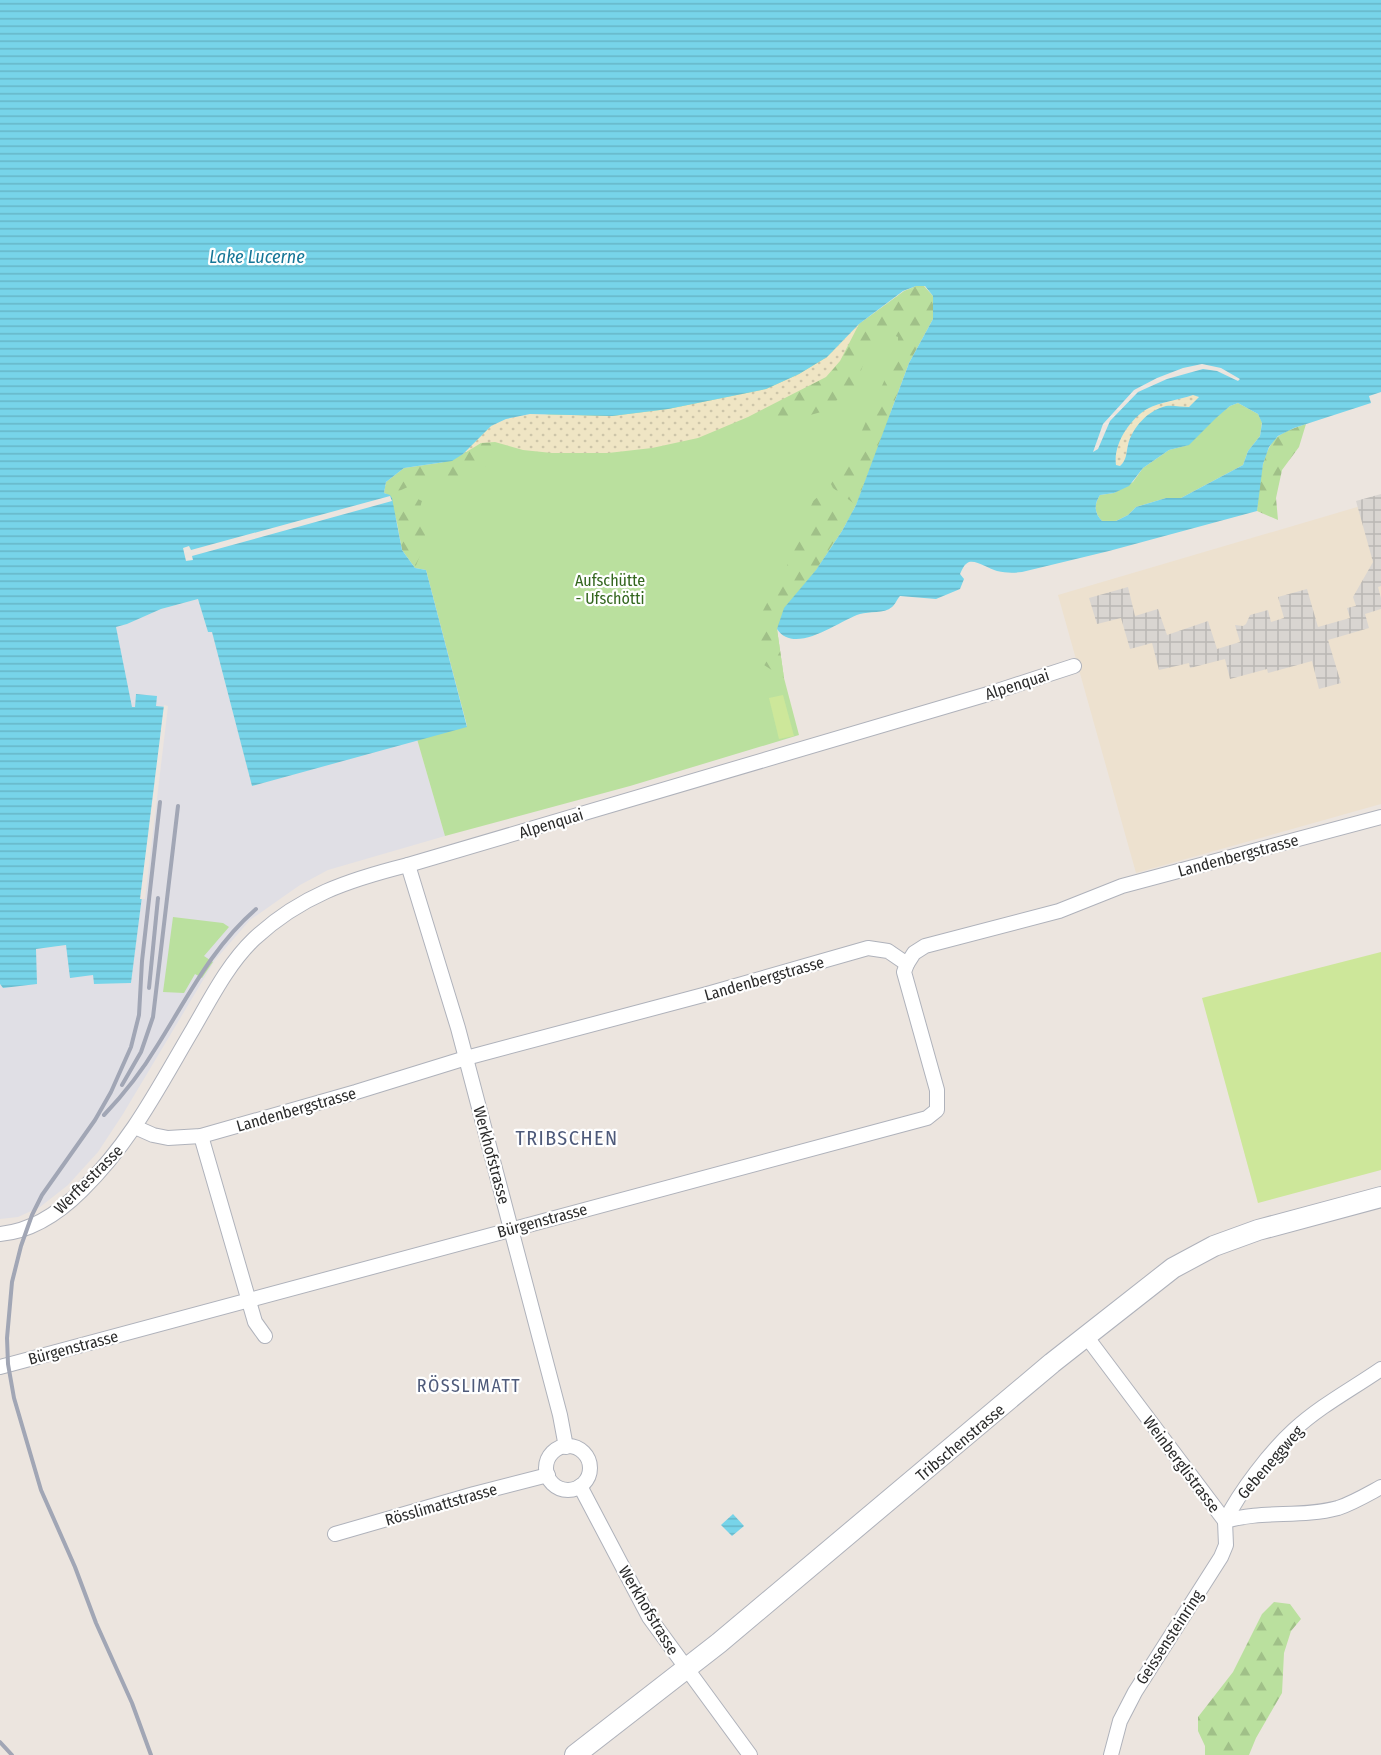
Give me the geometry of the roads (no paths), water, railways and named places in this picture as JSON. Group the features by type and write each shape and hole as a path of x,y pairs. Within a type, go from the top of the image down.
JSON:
{"street":[{"name":"Alpenquai","path":"135,1127 225,975 254,940 291,910 324,891 358,878 988,694 1074,666"},
{"name":"Landenbergstrasse","path":"135,1127 144,1132 168,1138 201,1136 466,1058 707,994 868,948 888,951 907,964 914,953 925,946 1059,911 1122,886 1381,817"},
{"name":"Werkhofstrasse","path":"408,865 466,1058 560,1415 566,1447"},
{"name":"Bürgenstrasse","path":"0,1367 927,1118 937,1110 937,1090 904,972 907,964"},
{"name":"Werftestrasse","path":"0,1234 34,1226 70,1202 114,1156 135,1127"},
{"path":"201,1136 255,1322 265,1336"},
{"name":"Tribschenstrasse","path":"587,1752 1086,1336 1173,1268 1214,1246 1258,1230 1381,1197"},
{"name":"Weinberglistrasse","path":"1086,1336 1225,1521 1237,1517 1311,1513 1339,1508 1381,1487"},
{"name":"Gebeneggweg","path":"1225,1521 1240,1495 1294,1430 1381,1369"},
{"path":"566,1447 581,1450 589,1463 588,1476 580,1486 568,1490 555,1486 546,1469 550,1456 560,1448 566,1447"},
{"name":"Rösslimattstrasse","path":"336,1534 443,1502 548,1475"},
{"name":"Werkhofstrasse","path":"580,1486 649,1617 750,1755"},
{"name":"Geissensteinring","path":"1111,1755 1120,1721 1135,1692 1221,1557 1226,1545 1225,1521"}],"water":[{"name":"Lake Lucerne","path":"0,0 1381,0 1381,392 1369,396 1371,403 1294,428 1278,436 1269,447 1263,464 1257,511 1022,572 1000,572 976,562 969,562 960,574 964,579 960,589 936,599 900,596 889,609 860,614 817,634 794,639 785,636 777,629 784,608 816,570 856,505 909,363 933,319 933,296 925,286 916,286 903,291 859,324 827,357 799,374 766,389 668,409 612,416 530,414 506,419 491,426 463,454 452,461 404,468 386,482 384,493 392,498 402,550 415,568 426,570 467,727 252,786 212,632 208,632 198,599 161,609 116,627 132,707 135,707 136,694 157,696 156,706 166,707 131,983 94,984 93,975 70,978 66,945 36,949 37,984 3,988 0,984","holes":["1193,395 1199,397 1189,407 1166,406 1147,416 1133,432 1124,461 1120,466 1116,465 1120,441 1129,426 1141,413 1158,405","1238,403 1258,414 1262,423 1260,436 1248,451 1243,465 1181,498 1166,498 1136,507 1128,515 1116,521 1102,521 1099,518 1096,508 1100,495 1114,493 1129,486 1143,468 1169,450 1189,445 1216,418 1230,406"]},
{"path":"733,1514 744,1526 732,1536 721,1525"}],"railway":[{"path":"151,1755 132,1703 41,1490 14,1398 8,1364 7,1338 12,1282 32,1215 42,1195 95,1120 111,1092 131,1047 139,1015 142,961 160,802"},
{"path":"122,1085 141,1052 153,1017 178,806"},
{"path":"149,988 158,898"},
{"path":"104,1115 126,1091 145,1064 214,956 240,924 256,909"},
{"path":"0,1742 12,1755"}],"district":[{"name":"TRIBSCHEN","path":"567,1138"},
{"name":"RÖSSLIMATT","path":"469,1386"}],"park label":[{"name":"Aufschütte - Ufschötti","path":"610,589"}]}
